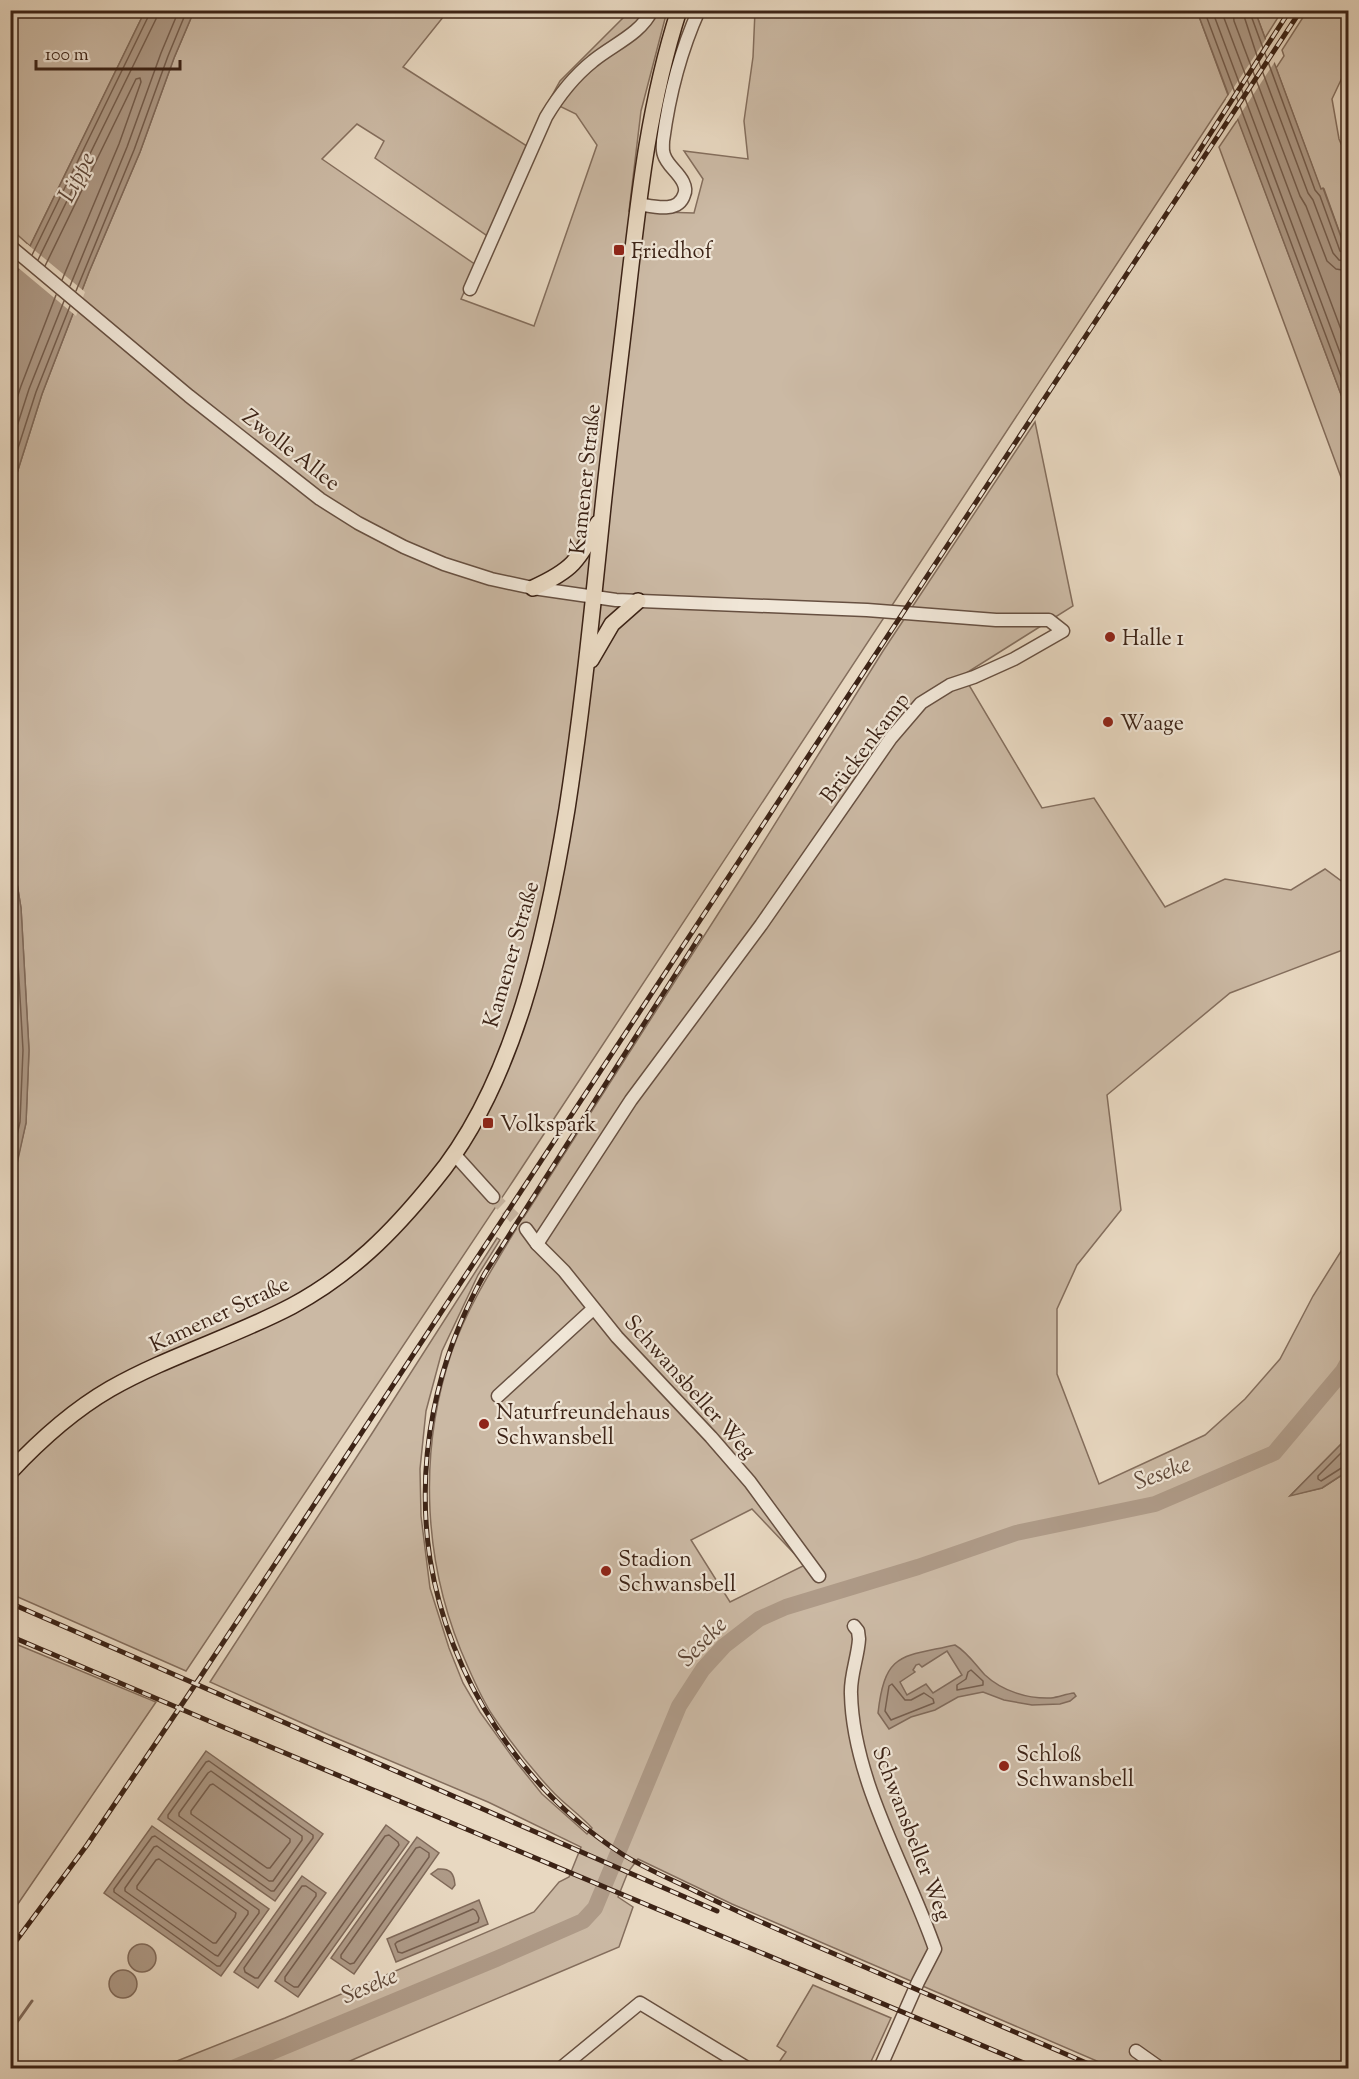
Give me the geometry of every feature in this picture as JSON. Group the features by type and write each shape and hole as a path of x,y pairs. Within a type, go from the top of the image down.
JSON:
{"main road":[{"name":"Kamener Straße","path":"10,1472 58,1425 110,1389 290,1307 361,1261 393,1230 455,1155 478,1117 499,1071 518,1019 534,966 560,852 594,597 638,204 651,113 679,10"},
{"path":"533,588 570,568 584,551 602,515"},
{"path":"585,671 612,624 638,601"}],"street":[{"path":"470,289 546,117 558,97 567,84 594,60 638,29 652,10"},
{"path":"638,204 668,207 677,205 683,200 686,192 684,183 665,159 663,141 676,74 699,10"},
{"name":"Zwolle Allee","path":"10,246 288,476 358,523 404,547 444,564 491,579 594,597"},
{"name":"Brückenkamp","path":"537,1244 631,1100 761,925 891,738 921,703 950,685 974,677 1014,658 1063,631 1049,620 996,620 867,610 638,601 594,597"},
{"path":"455,1155 493,1197"},
{"name":"Schwansbeller Weg","path":"526,1229 537,1244 564,1271 593,1309 750,1482 819,1576"},
{"path":"498,1396 593,1309"},
{"name":"Schwansbeller Weg","path":"854,1626 858,1631 859,1639 850,1691 856,1741 869,1786 935,1949 880,2068"},
{"path":"561,2068 640,2003 747,2068"},
{"path":"1136,2051 1160,2068"}],"shaded area":[{"path":"10,11 145,11 30,246 11,229"},
{"path":"194,11 448,11 403,67 530,148 489,237 375,158 384,141 357,124 322,159 476,265 461,299 534,326 597,145 576,114 549,101 560,81 630,11 667,11 641,111 629,211 694,213 703,179 684,151 748,159 744,121 753,57 755,11 1197,11 1228,95 513,1181 186,1671 11,1594 10,1191 26,1123 29,1050 21,908 10,840 11,492 42,394 89,272 140,152 174,58"},
{"path":"1255,11 1282,11 1265,38"},
{"path":"1307,11 1348,11 1348,65 1332,99 1339,139 1348,160 1348,256 1276,68 1284,56 1282,50"},
{"path":"1238,119 1348,413 1348,496 1219,147"},
{"path":"1035,422 1073,606 963,675 1042,808 1094,798 1165,907 1225,879 1291,890 1325,869 1348,886 1348,948 1230,993 1107,1095 1121,1210 1077,1265 1057,1309 1057,1374 1099,1484 1205,1435 1245,1399 1280,1359 1313,1296 1348,1240 1348,1437 1291,1495 1322,1488 1348,1471 1348,2068 1113,2068 732,1904 638,1859 628,1872 618,1897 633,1907 619,1947 334,2068 78,2068 83,2062 142,2066 177,2061 285,2018 534,1912 559,1882 569,1877 581,1847 488,1802 210,1682 497,1238 500,1240 478,1275 442,1351 426,1411 420,1469 421,1516 430,1588 463,1683 480,1712 542,1794 587,1834 592,1828 546,1785 500,1726 479,1692 453,1629 434,1551 430,1510 433,1430 441,1390 458,1335 496,1262 883,651","holes":["752,1509 805,1565 730,1602 691,1540"]},
{"path":"11,1642 156,1702 11,1914"},
{"path":"813,1985 891,2018 868,2068 775,2068 786,2052 777,2046"}],"water":[{"name":"Lippe","path":"145,11 194,11 174,58 140,152 89,272 42,394 11,492 11,285"},
{"path":"1197,11 1255,11 1321,189 1323,188 1348,256 1348,413"},
{"path":"10,840 21,908 29,1050 26,1123 11,1191"},
{"path":"1348,1437 1348,1471 1322,1488 1290,1496"},
{"path":"955,1645 992,1681 1016,1693 1042,1698 1054,1698 1074,1693 1076,1696 1060,1704 1032,1705 1004,1700 983,1692 958,1697 935,1710 911,1717 889,1729 878,1713 881,1693 891,1667 909,1655","holes":["947,1651 962,1675 933,1693 926,1684 907,1695 900,1682 915,1672 913,1670 916,1665 919,1664 922,1667"]},
{"path":"206,1751 323,1834 275,1901 158,1819"},
{"path":"386,1825 409,1842 298,1997 275,1981"},
{"path":"152,1826 269,1909 221,1976 104,1893"},
{"path":"417,1837 439,1853 354,1974 331,1958"},
{"path":"438,1869 446,1869 452,1874 455,1885 452,1889 431,1874"},
{"path":"302,1876 326,1893 258,1988 234,1972"},
{"path":"479,1900 488,1924 396,1962 387,1939"},
{"path":"142,1944 152,1948 156,1958 152,1968 142,1972 132,1968 128,1958 132,1948"},
{"path":"123,1970 133,1974 137,1984 133,1994 123,1998 113,1994 109,1984 113,1974"}],"pier":[{"path":"1268,36 1276,60 1236,121 1226,99"},
{"path":"27,244 85,292 76,316 16,266"}],"waterway":[{"name":"Seseke","path":"233,2068 583,1921 595,1908 679,1706 703,1669 724,1646 759,1619 786,1607 918,1567 1016,1533 1155,1504 1274,1453 1348,1362"},
{"path":"10,2032 32,2001"}],"tunnel":[{"path":"493,1197 526,1229"}],"railway":[{"path":"1194,159 1290,10"},
{"path":"10,1949 87,1845 199,1679 1301,10"},
{"path":"700,936 485,1273 454,1340 442,1375 434,1411 425,1484 430,1559 440,1603 454,1646 472,1687 495,1726 522,1763 552,1797 586,1828 622,1854 656,1873 764,1923 1098,2068"},
{"path":"10,1603 717,1911"},
{"path":"10,1636 1036,2068"}],"place":[{"name":"Friedhof","path":"619,250"},
{"name":"Halle 1","path":"1110,637"},
{"name":"Waage","path":"1108,722"},
{"name":"Volkspark","path":"488,1123"},
{"name":"Naturfreundehaus Schwansbell","path":"484,1424"},
{"name":"Stadion Schwansbell","path":"606,1571"},
{"name":"Schloß Schwansbell","path":"1004,1766"}]}
